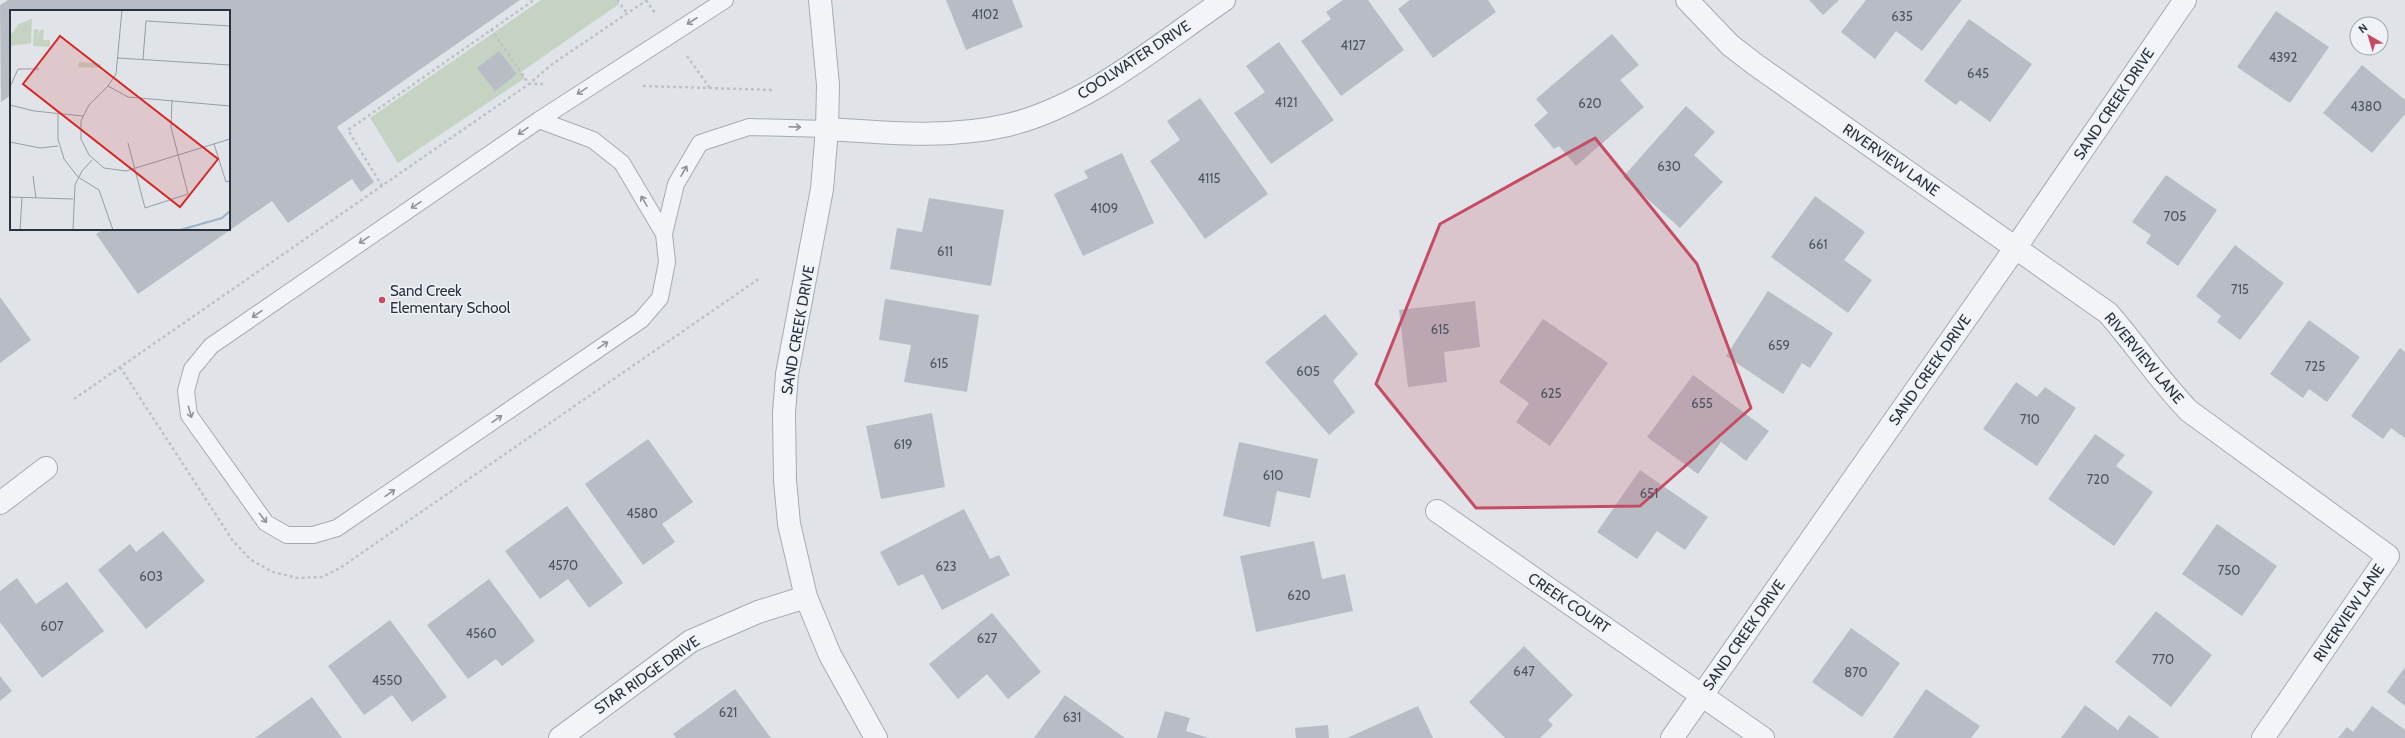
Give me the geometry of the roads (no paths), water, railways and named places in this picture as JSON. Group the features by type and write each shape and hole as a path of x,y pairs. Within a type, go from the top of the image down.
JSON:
{"street":[{"name":"SAND CREEK DRIVE","path":"820,0 828,86 827,129 822,190 787,374 784,412 784,448 789,524 806,597 830,655 876,738"},
{"name":"COOLWATER DRIVE","path":"827,129 913,135 962,132 1008,125 1056,108 1094,89 1224,0"},
{"name":"RIVERVIEW LANE","path":"1687,0 1730,45 1756,65 2108,313 2138,348 2165,386 2189,410 2388,556 2264,738"},
{"name":"SAND CREEK DRIVE","path":"1672,738 2016,247 2185,0"},
{"path":"0,503 46,468"},
{"name":"CREEK COURT","path":"1437,511 1702,694"},
{"name":"STAR RIDGE DRIVE","path":"560,738 691,641 758,612 806,597"},
{"path":"1702,694 1763,738"}],"lane":[{"path":"725,0 539,120 211,346 192,369 186,391 189,415 266,523 287,535 313,535 337,528 640,320 660,298 667,262 664,234 676,184 700,143 749,127 827,129"},
{"path":"539,120 593,140 622,163 664,234"}],"place":[{"name":"Sand Creek Elementary School","path":"382,300"}]}
